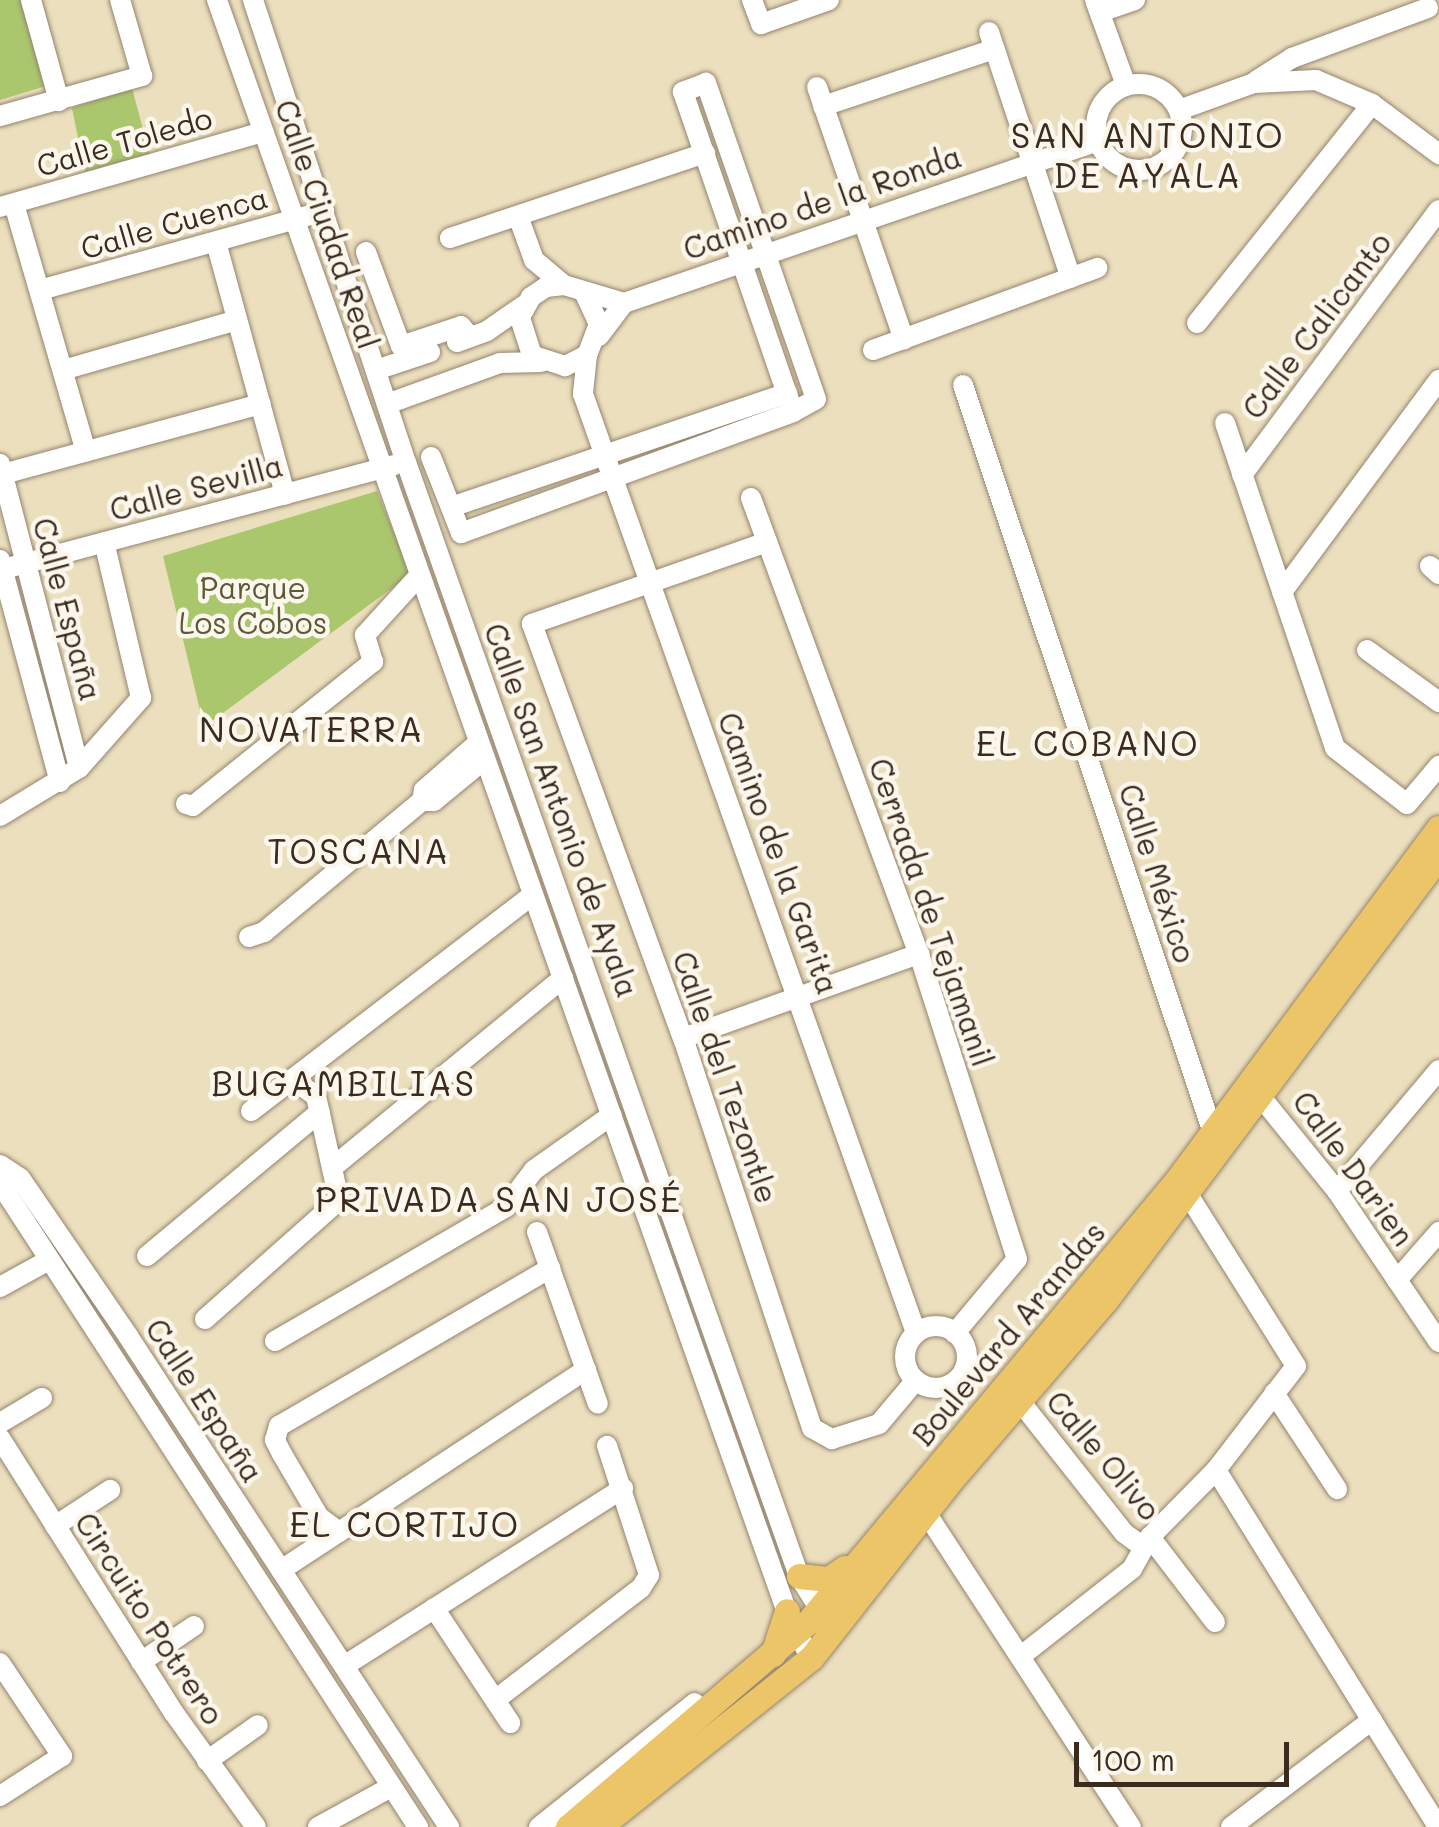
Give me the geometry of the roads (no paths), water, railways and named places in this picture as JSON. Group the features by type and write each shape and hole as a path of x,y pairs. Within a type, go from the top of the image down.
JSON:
{"main road":[{"name":"Boulevard Arandas","path":"568,1827 715,1706 817,1611 853,1562 919,1503 1019,1400 1256,1090 1439,828"},
{"name":"Boulevard Arandas","path":"1354,952 1439,856"},
{"name":"Boulevard Arandas","path":"598,1827 811,1658 835,1630 919,1503 1184,1185"},
{"path":"799,1576 828,1578 853,1562"},
{"path":"782,1643 787,1611"},
{"path":"687,1710 715,1706"}],"street":[{"path":"31,0 59,101"},
{"path":"0,116 142,76 120,0"},
{"name":"Calle Ciudad Real","path":"218,0 418,577 787,1611"},
{"name":"Calle San Antonio de Ayala","path":"253,0 406,462 799,1576 817,1611 835,1630"},
{"path":"752,0 760,24 788,7 829,0"},
{"path":"1126,85 1097,6 1135,0"},
{"path":"1179,110 1254,82 1292,58 1434,8"},
{"path":"904,338 820,96 992,40 1072,278"},
{"path":"1254,82 1316,80 1372,104 1439,154"},
{"path":"451,507 605,455 816,399 706,83 683,92 790,403"},
{"path":"1147,84 1167,93 1179,110 1179,144 1154,168 1120,166 1098,141 1096,118 1107,98 1126,85 1147,84"},
{"path":"1197,323 1372,104"},
{"name":"Calle Toledo","path":"7,206 264,132"},
{"name":"Camino de la Ronda","path":"624,303 1033,160 1098,141"},
{"path":"450,238 704,153"},
{"path":"7,206 40,290 86,452"},
{"name":"Calle Calicanto","path":"1242,475 1439,210"},
{"name":"Calle Cuenca","path":"40,290 324,211"},
{"path":"518,216 534,260 523,344 548,364"},
{"path":"216,242 285,494"},
{"path":"366,252 401,346 461,326 470,337"},
{"path":"388,404 500,363 548,364 587,355 624,303 564,286 534,260"},
{"path":"874,350 1098,268"},
{"path":"376,370 470,337 528,301 564,286"},
{"path":"585,294 598,313 598,336"},
{"path":"63,370 238,320"},
{"name":"Camino de la Garita","path":"587,355 583,394 800,996 916,1333"},
{"path":"401,362 413,395"},
{"name":"Camino de la Garita","path":"548,364 583,394"},
{"path":"1282,592 1439,380"},
{"name":"Calle México","path":"964,385 1217,1143"},
{"path":"431,457 461,534 614,479 790,403"},
{"path":"1,469 86,452 261,404"},
{"path":"1224,423 1334,748 1407,804 1439,766"},
{"name":"Calle Sevilla","path":"1,567 406,462"},
{"name":"Calle España","path":"1,469 80,768"},
{"name":"Cerrada de Tejamanil","path":"751,498 919,954 1017,1259 955,1333"},
{"path":"0,816 80,768 141,698 104,542"},
{"path":"651,582 767,542"},
{"name":"Calle España","path":"1,567 60,782"},
{"path":"262,743 313,702 373,662 366,652 364,635 418,577"},
{"name":"Calle del Tezontle","path":"651,582 532,624 683,1038 812,1428 832,1439 879,1424 916,1380"},
{"path":"1367,650 1439,702"},
{"path":"466,709 492,701"},
{"path":"248,937 264,932 422,801 424,790 481,752"},
{"path":"251,1111 532,894"},
{"path":"683,1038 919,954"},
{"path":"333,1168 563,978"},
{"path":"584,1038 608,1030"},
{"path":"1337,1191 1439,1070"},
{"path":"205,1319 334,1212 339,1200 320,1112 311,1090 292,1080"},
{"name":"Calle Darien","path":"1256,1090 1337,1191 1439,1342"},
{"path":"147,1256 320,1112"},
{"path":"275,1341 506,1207 534,1170 612,1115"},
{"path":"632,1170 654,1164"},
{"name":"Calle España","path":"0,1165 20,1178 199,1463 356,1734 418,1827"},
{"name":"Calle España","path":"0,1183 50,1260 281,1570 450,1827"},
{"path":"1021,1656 1132,1569 1147,1542 1216,1470 1297,1363 1184,1185"},
{"path":"537,1232 598,1404"},
{"path":"1397,1280 1439,1232"},
{"path":"0,1287 50,1260"},
{"path":"339,1532 318,1517 282,1454 275,1440 279,1426 550,1268"},
{"path":"938,1326 955,1333 966,1354 962,1374 935,1388 916,1380 905,1356 916,1333 938,1326"},
{"path":"281,1570 586,1370"},
{"path":"1274,1392 1337,1489"},
{"path":"0,1422 42,1398"},
{"name":"Calle Olivo","path":"1019,1400 1124,1533 1147,1542 1214,1622"},
{"name":"Circuito Potrero","path":"0,1438 141,1662 256,1827"},
{"path":"495,1700 641,1588 648,1560 607,1446"},
{"path":"1216,1470 1438,1827"},
{"path":"344,1666 623,1488"},
{"path":"55,1526 110,1490"},
{"path":"919,1503 1130,1827"},
{"path":"434,1608 510,1723"},
{"path":"141,1662 194,1626"},
{"path":"539,1827 687,1710 782,1643 811,1658"},
{"path":"0,1664 62,1756 0,1796"},
{"path":"356,1734 378,1718"},
{"path":"1231,1827 1372,1720"},
{"path":"207,1760 258,1725"},
{"path":"318,1827 391,1786"}],"district":[{"name":"SAN ANTONIO DE AYALA","path":"1148,154"},
{"name":"NOVATERRA","path":"312,728"},
{"name":"EL COBANO","path":"1088,742"},
{"name":"TOSCANA","path":"359,850"},
{"name":"BUGAMBILIAS","path":"344,1082"},
{"name":"PRIVADA SAN JOSÉ","path":"499,1198"},
{"name":"EL CORTIJO","path":"405,1523"}],"park label":[{"name":"Parque Los Cobos","path":"253,604"}]}
